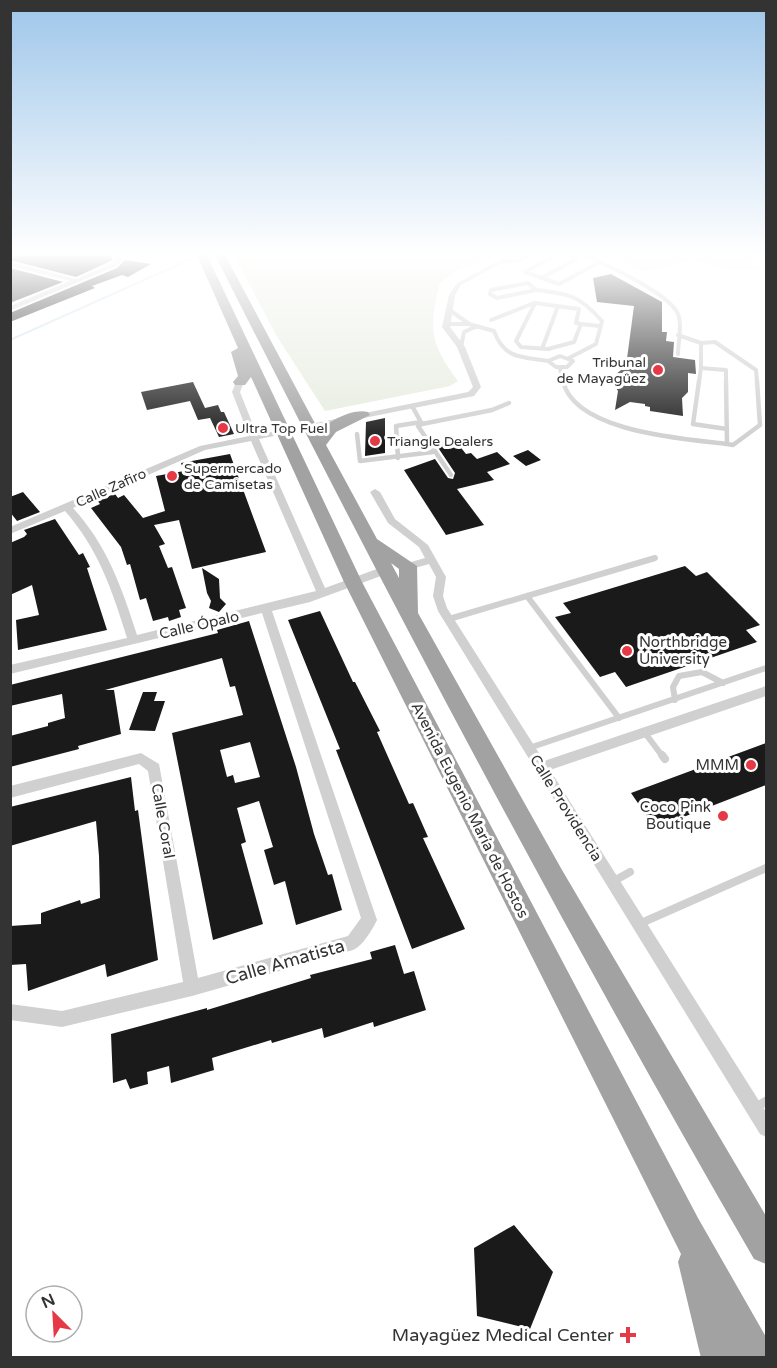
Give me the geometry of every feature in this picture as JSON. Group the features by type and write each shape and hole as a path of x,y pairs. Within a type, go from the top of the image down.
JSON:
{"highway":[{"path":"229,317 245,376 240,382"},
{"name":"Avenida Eugenio María de Hostos","path":"230,317 371,543 396,568 408,615 507,797 677,1097 766,1247"},
{"name":"Avenida Eugenio María de Hostos","path":"249,317 303,434 352,582 686,1230 758,1358"},
{"path":"303,434 322,434 332,427 363,415"},
{"path":"686,1230 720,1358"}],"street":[{"path":"447,317 446,326 461,347"},
{"name":"Calle Zafiro","path":"10,531 203,448 253,436 303,434 363,415 462,397 474,392 477,387 461,347"},
{"path":"240,382 236,392 253,436 322,593"},
{"name":"Calle Providencia","path":"375,492 391,521 423,545 441,577 438,596 448,619 612,882 760,1105 766,1128"},
{"path":"67,507 86,526 111,567 133,640"},
{"name":"Calle Ópalo","path":"10,670 266,609 396,568 432,560"},
{"name":"Calle Amatista","path":"10,1012 62,1019 192,988 353,942 369,920 266,609"},
{"path":"541,768 766,691"},
{"name":"Calle Coral","path":"10,792 141,758 154,768 192,988"}],"lane":[{"path":"458,317 464,322 494,331 499,345 512,355 548,361 560,368 572,365 573,361 569,358"},
{"path":"491,320 499,317"},
{"path":"528,317 516,340 520,347 542,349 574,342 581,323"},
{"path":"542,349 554,317"},
{"path":"577,317 576,323 600,326"},
{"path":"548,361 551,357 569,358 596,344 602,321 598,317"},
{"path":"678,317 678,354"},
{"path":"446,326 477,326"},
{"path":"461,347 464,332 477,326"},
{"path":"560,368 559,383 567,395 594,417 639,432 733,445 760,426 756,370 715,342 701,343 678,335"},
{"path":"701,343 701,368 693,424 727,429"},
{"path":"701,368 726,370 727,444"},
{"path":"398,458 396,426 492,410 509,403"},
{"path":"412,406 421,423"},
{"path":"421,423 418,426 433,452 451,475"},
{"path":"357,434 360,461 433,452"},
{"path":"448,619 655,558"},
{"path":"527,596 619,718"},
{"path":"528,748 766,668"},
{"path":"675,700 673,687 679,676 695,671 708,672 723,683"},
{"path":"645,733 664,759"},
{"path":"639,924 665,915 700,895 766,868"},
{"path":"612,882 630,872"}],"shaded area":[{"path":"266,317 434,317 437,346 458,381 450,386 325,411"}],"building":[{"path":"10,317 23,317 10,322"},
{"name":"Tribunal de Mayagüez","path":"633,317 662,317 662,332 667,332 666,341 674,342 673,357 695,360 696,374 688,373 688,392 682,398 683,416 650,411 650,407 645,404 630,402 615,410 618,391 610,379 626,366"},
{"path":"193,382 205,408 218,405 221,412 224,412 234,434 219,437 210,418 198,420 190,401 147,410 141,392"},
{"name":"Triangle Dealers","path":"385,418 385,453 365,456 366,422"},
{"path":"454,439 466,454 471,453 477,459 497,452 510,464 487,472 494,480 457,489 484,525 446,535 404,470 435,459 448,478 453,479 455,473 435,443"},
{"path":"528,450 541,460 526,466 513,456"},
{"path":"230,454 266,552 192,569 179,520 154,525 165,544 159,546 168,568 172,567 186,608 179,610 181,617 169,621 168,617 153,621 146,598 140,600 130,564 127,565 121,547 91,508 100,504 97,500 115,494 118,498 124,495 143,518 165,511 156,476 184,471 181,463"},
{"path":"23,492 40,512 17,521 10,512 10,497"},
{"path":"55,519 79,555 83,553 90,567 87,568 107,630 18,650 16,620 39,615 32,585 10,595 10,543 24,537 27,534 24,530"},
{"path":"685,566 696,576 707,572 760,625 746,630 757,642 626,687 615,672 600,677 555,617 571,613 563,603"},
{"path":"202,568 219,579 220,598 226,604 219,612 209,608 211,601"},
{"path":"320,611 353,682 380,731 377,732 409,804 413,803 428,837 423,838 465,929 412,949 336,750 340,749 288,620"},
{"path":"249,621 296,767 314,834 328,875 332,874 342,910 296,925 285,881 274,885 264,850 273,847 259,801 237,808 246,842 241,844 263,924 213,940 172,733 243,715 235,686 230,687 222,658 105,690 114,690 121,734 78,746 79,749 10,767 10,736 48,726 48,723 65,718 62,694 10,706 10,685 218,633 217,630","holes":["250,742 260,777 235,783 233,775 227,777 220,750"]},
{"path":"143,692 157,692 154,701 165,701 155,731 129,730"},
{"path":"766,743 766,785 655,828 631,793"},
{"path":"131,777 135,811 138,810 158,960 107,977 105,964 28,991 26,964 10,965 10,926 41,924 41,913 80,900 81,904 100,898 96,821 10,846 10,807"},
{"path":"395,945 404,974 414,971 426,1010 374,1027 373,1022 324,1038 322,1028 272,1043 271,1040 212,1058 214,1070 171,1083 169,1066 147,1072 148,1084 130,1089 126,1079 113,1083 111,1034 207,1008 207,1010 311,978 310,975 372,959 370,952"},
{"path":"514,1225 553,1272 530,1329 477,1316 474,1248"}],"waterway":[{"path":"10,340 62,317"}],"place":[{"name":"Tribunal de Mayagüez","path":"658,370"},
{"name":"Ultra Top Fuel","path":"223,428"},
{"name":"Triangle Dealers","path":"375,441"},
{"name":"Supermercado de Camisetas","path":"172,476"},
{"name":"Northbridge University","path":"627,651"},
{"name":"MMM","path":"751,765"},
{"name":"Coco Pink Boutique","path":"723,816"},
{"name":"Mayagüez Medical Center","path":"628,1335"}]}
